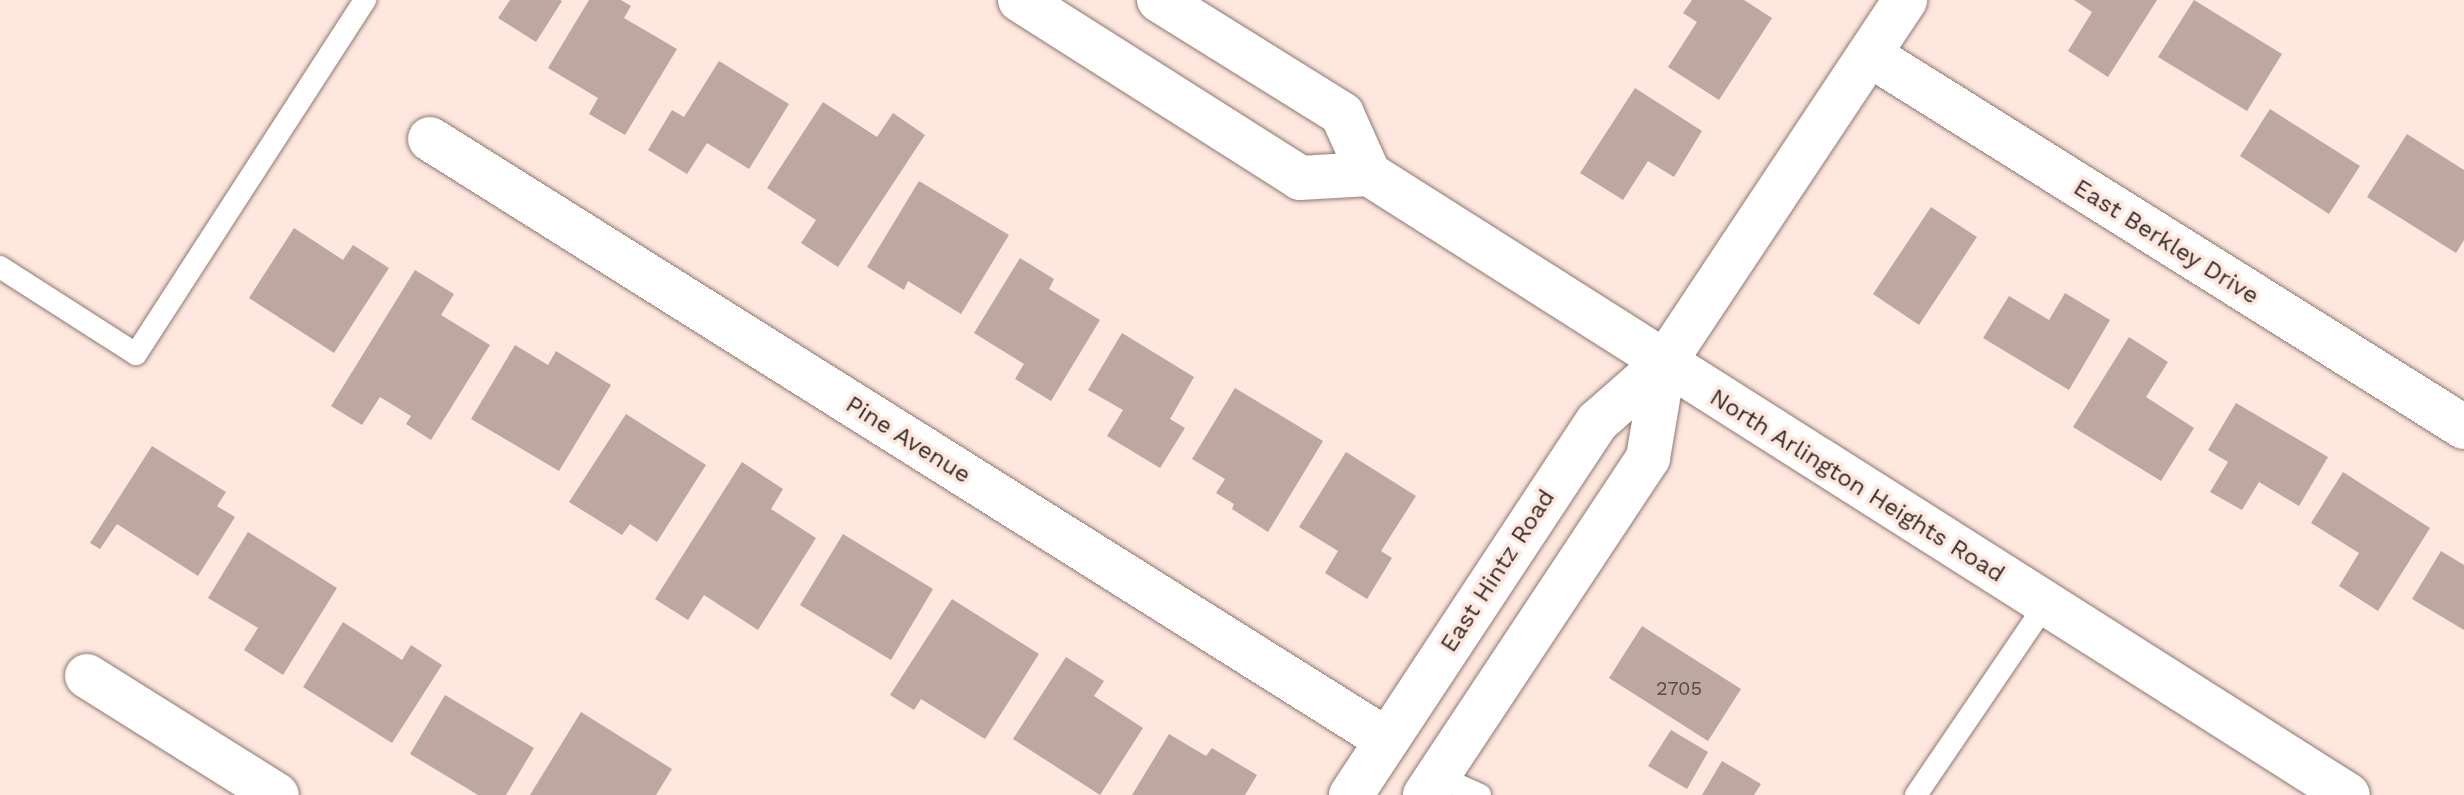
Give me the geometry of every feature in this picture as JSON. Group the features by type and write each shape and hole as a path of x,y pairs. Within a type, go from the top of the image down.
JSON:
{"main road":[{"path":"1020,0 1300,178 1369,174 1342,114 1159,0"},
{"name":"East Hintz Road","path":"1351,795 1597,422 1664,363 1905,0"},
{"name":"East Berkley Drive","path":"1870,55 2464,427"},
{"name":"Pine Avenue","path":"430,139 1387,740"},
{"name":"North Arlington Heights Road","path":"1369,174 2348,795"},
{"name":"East Hintz Road","path":"1431,785 1648,458 1664,363"},
{"path":"87,676 277,795"}],"lane":[{"path":"0,267 136,354 365,0"},
{"path":"1916,795 2045,605"},
{"path":"1431,785 1480,795"}],"building":[{"path":"510,0 562,1 536,42 498,18"},
{"path":"589,0 621,0 631,6 624,18 677,49 625,135 589,114 598,98 548,68"},
{"path":"1692,0 1744,0 1772,18 1719,100 1668,67 1697,22 1683,13"},
{"path":"2074,0 2157,0 2108,77 2068,51 2092,12"},
{"path":"2194,0 2282,54 2247,111 2158,57"},
{"path":"719,61 789,104 749,169 707,143 687,174 648,150 672,110 684,117"},
{"path":"1635,88 1702,131 1674,177 1648,161 1623,200 1580,173"},
{"path":"823,102 877,137 893,113 925,135 838,267 801,243 816,220 767,188"},
{"path":"2270,109 2360,166 2329,214 2240,156"},
{"path":"2407,134 2464,170 2464,240 2456,253 2367,197"},
{"path":"919,181 1009,235 961,314 908,281 904,290 867,267"},
{"path":"1931,207 1977,237 1919,325 1873,294"},
{"path":"294,228 343,260 353,245 389,268 334,353 249,298"},
{"path":"1020,258 1054,279 1049,289 1100,320 1051,401 1015,379 1024,364 974,333"},
{"path":"415,270 454,294 441,315 490,345 431,440 406,424 411,416 380,397 362,425 331,406"},
{"path":"2065,293 2110,320 2069,390 1983,338 2009,296 2049,320"},
{"path":"1122,333 1194,377 1170,419 1185,428 1160,468 1107,436 1123,410 1088,390"},
{"path":"2129,337 2168,362 2146,397 2194,428 2161,481 2073,427"},
{"path":"515,345 548,365 556,351 611,385 559,471 471,419"},
{"path":"1235,388 1323,441 1268,532 1232,509 1234,504 1216,493 1225,479 1192,459"},
{"path":"2236,403 2328,457 2299,506 2259,482 2242,510 2210,492 2228,462 2208,450"},
{"path":"626,414 706,465 657,542 630,524 622,535 569,502"},
{"path":"152,446 226,492 217,506 235,517 198,576 117,524 100,549 90,543"},
{"path":"1346,452 1416,496 1381,551 1392,558 1367,599 1325,573 1338,551 1299,527"},
{"path":"742,462 783,489 771,509 816,538 758,630 704,595 688,620 655,599"},
{"path":"2343,472 2430,528 2378,611 2339,586 2359,553 2311,523"},
{"path":"248,532 337,588 283,675 244,650 258,628 208,598"},
{"path":"843,534 933,589 891,660 800,605"},
{"path":"2441,551 2464,565 2464,630 2412,599"},
{"path":"952,599 1039,654 985,739 921,699 914,710 890,695"},
{"path":"343,622 402,660 411,645 442,665 392,743 303,687"},
{"path":"1642,626 1741,689 1708,741 1609,678"},
{"path":"1066,657 1104,681 1094,696 1143,728 1100,795 1013,739"},
{"path":"445,695 534,748 506,795 478,795 410,754"},
{"path":"581,712 672,769 656,795 530,795"},
{"path":"1671,730 1708,752 1687,789 1648,766"},
{"path":"1169,734 1206,756 1212,748 1257,775 1245,795 1132,795"},
{"path":"1722,761 1761,784 1754,795 1702,795"}]}
